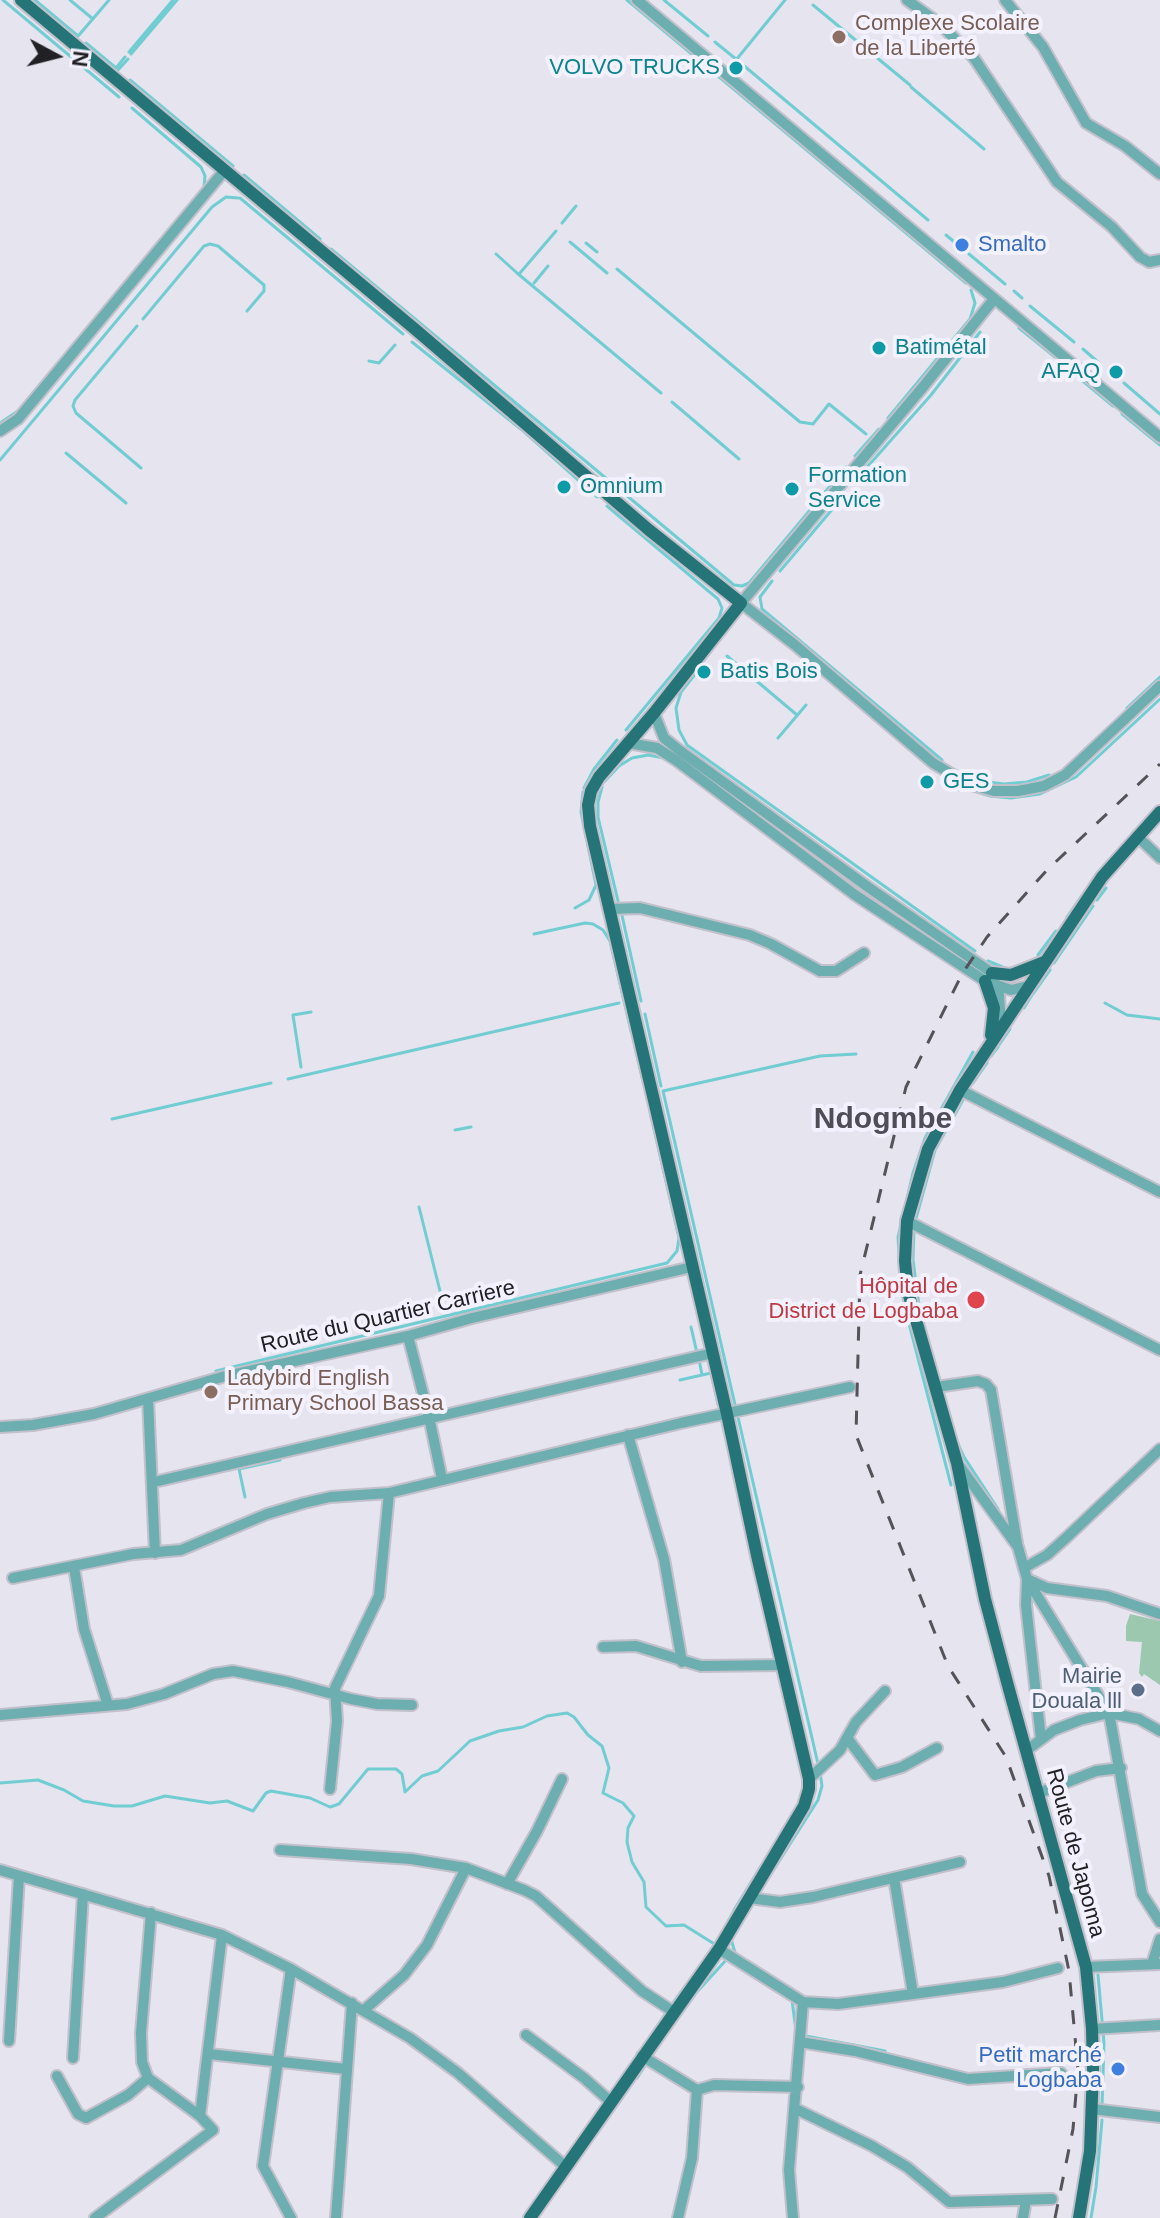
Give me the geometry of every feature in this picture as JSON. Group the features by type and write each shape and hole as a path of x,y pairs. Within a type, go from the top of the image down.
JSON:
{"main road":[{"path":"21,0 404,320 649,530 741,603 599,777 588,805 590,826 727,1414 809,1789 804,1806 719,1949 530,2218"},
{"name":"Route de Japoma","path":"1079,2218 1090,2151 1092,2109 1092,2029 1086,1967 985,1599 957,1463 908,1292 905,1261 907,1221 928,1149 960,1090 1102,877 1160,812"},
{"path":"988,1045 994,1008 988,977 1011,975 1044,962"}],"street":[{"path":"637,0 1160,437"},
{"path":"907,0 940,24 974,58 1063,188 1112,227 1140,257 1149,262 1160,260"},
{"path":"1005,0 1043,47 1086,123 1125,146 1160,174"},
{"path":"0,431 18,419 224,171"},
{"path":"994,299 741,603 933,763 968,784 994,791 1044,786 1065,775 1160,686"},
{"path":"654,713 664,738 679,750 868,887 998,987 1016,990 1028,986"},
{"path":"628,743 657,748 677,761 855,895 988,977"},
{"path":"1137,836 1160,858"},
{"path":"609,909 640,908 750,935 820,971 836,971 864,953"},
{"path":"998,987 1001,1026"},
{"path":"960,1090 1160,1192"},
{"path":"907,1221 1160,1350"},
{"name":"Route du Quartier Carriere","path":"0,1427 33,1425 94,1414 222,1377 408,1336 692,1267"},
{"path":"408,1336 442,1479"},
{"path":"154,1482 713,1353"},
{"path":"936,1387 978,1381 991,1390 1018,1547 1026,1574 1109,1713 1142,1894 1160,1922"},
{"path":"13,1578 133,1554 181,1550 267,1514 304,1503 330,1497 389,1493 628,1435 850,1387"},
{"path":"148,1399 155,1553"},
{"path":"628,1435 664,1559 682,1662"},
{"path":"1041,1739 1026,1605 1026,1574 1160,1449"},
{"path":"957,1463 1018,1547"},
{"path":"330,1789 336,1730 334,1694 379,1596 389,1493"},
{"path":"74,1567 84,1629 108,1705"},
{"path":"1026,1574 1047,1588 1107,1596 1160,1614"},
{"path":"603,1647 636,1646 701,1666 783,1665"},
{"path":"0,1715 148,1700 213,1674 233,1671 377,1704 412,1705"},
{"path":"809,1779 848,1739 864,1712 885,1691"},
{"path":"1027,1750 1054,1730 1109,1713 1139,1719 1160,1731"},
{"path":"848,1739 875,1775 902,1767 937,1748"},
{"path":"1039,1793 1096,1771 1121,1768"},
{"path":"507,1884 562,1779"},
{"path":"280,1850 411,1859 466,1868 507,1884 536,1896 642,1991 674,2012"},
{"path":"749,1898 780,1902 960,1862"},
{"path":"364,2010 404,1975 427,1945 466,1868"},
{"path":"0,1870 222,1935 291,1969 410,2038 458,2073 566,2167"},
{"path":"9,2041 19,1876"},
{"path":"894,1878 913,1994"},
{"path":"73,2058 83,1894"},
{"path":"95,2218 212,2132 200,2116 148,2078 142,2062 141,2033 151,1913"},
{"path":"200,2116 222,1935"},
{"path":"1086,1967 1156,1964 1160,1939"},
{"path":"719,1949 803,2002 838,2004 1003,1982 1058,1968"},
{"path":"291,1969 263,2166 291,2218"},
{"path":"793,2218 789,2170 803,2002"},
{"path":"336,2218 352,2003"},
{"path":"1092,2029 1160,2025"},
{"path":"526,2035 611,2102"},
{"path":"800,2042 855,2051 968,2079 1061,2073"},
{"path":"209,2054 346,2069"},
{"path":"642,2056 697,2090 714,2085 798,2087"},
{"path":"57,2076 78,2114 86,2118 128,2095 148,2078"},
{"path":"678,2218 692,2158 697,2090"},
{"path":"796,2109 884,2153 907,2167 949,2202 1052,2199"},
{"path":"1092,2109 1160,2117"},
{"path":"1023,2218 1026,2200"}],"green space":[{"path":"1130,1614 1160,1621 1160,1685 1139,1673 1142,1642 1126,1641"}],"waterway":[{"path":"3,0 119,97"},
{"path":"35,0 78,36"},
{"path":"70,0 93,19"},
{"path":"79,35 109,0"},
{"path":"129,52 173,0"},
{"path":"131,54 177,0"},
{"path":"627,0 966,283"},
{"path":"664,0 708,36"},
{"path":"736,60 785,0"},
{"path":"813,5 910,85"},
{"path":"715,42 742,64"},
{"path":"86,43 116,68 125,57"},
{"path":"118,70 128,59"},
{"path":"743,65 859,162"},
{"path":"130,80 233,166"},
{"path":"911,87 984,149"},
{"path":"132,108 201,167 205,176 204,187"},
{"path":"860,163 928,220"},
{"path":"244,175 320,239"},
{"path":"0,460 212,207 226,197 238,198"},
{"path":"240,198 403,334"},
{"path":"562,223 576,206"},
{"path":"520,273 556,231"},
{"path":"946,235 958,245"},
{"path":"570,242 607,273"},
{"path":"586,243 597,252"},
{"path":"143,319 204,246 210,244 218,246 264,285 264,291 247,311"},
{"path":"331,249 734,585 749,583 846,467"},
{"path":"496,254 516,272"},
{"path":"969,254 1005,284"},
{"path":"534,283 548,266"},
{"path":"617,269 800,422 813,424 829,404 866,434"},
{"path":"517,273 661,393"},
{"path":"888,418 970,319 975,303 971,290"},
{"path":"1014,291 1022,298"},
{"path":"1030,306 1074,342"},
{"path":"137,326 73,406 76,413 141,468"},
{"path":"1019,328 1055,357"},
{"path":"853,483 931,395 980,332"},
{"path":"412,342 522,430 597,497"},
{"path":"369,361 379,363 395,345"},
{"path":"1083,349 1099,363"},
{"path":"1067,368 1113,406"},
{"path":"1124,383 1160,414"},
{"path":"672,402 739,459"},
{"path":"0,423 18,411"},
{"path":"1122,414 1160,445"},
{"path":"855,456 879,429"},
{"path":"66,453 126,503"},
{"path":"780,571 846,493"},
{"path":"607,506 718,599 722,608 719,618 626,730"},
{"path":"772,581 760,597 762,609 942,760"},
{"path":"727,656 797,715"},
{"path":"700,668 681,692 676,708 679,730 687,745 975,951"},
{"path":"1127,708 1160,677"},
{"path":"937,770 959,790 962,787 990,796 1011,798 1040,794 1076,777 1160,699"},
{"path":"778,738 806,705"},
{"path":"584,788 594,769 617,740"},
{"path":"605,781 632,758 648,755 664,758"},
{"path":"959,772 981,781 1004,784 1027,782 1049,775"},
{"path":"602,787 598,817 618,901"},
{"path":"583,792 581,812 585,831"},
{"path":"575,908 589,900 596,885 586,836"},
{"path":"1097,900 1106,888"},
{"path":"1067,917 1081,897"},
{"path":"1054,963 1093,906"},
{"path":"621,911 641,1001"},
{"path":"534,934 585,923 603,930 610,941 631,1031"},
{"path":"1038,955 1056,931"},
{"path":"988,961 1007,969"},
{"path":"1033,994 1050,970"},
{"path":"1024,1008 1032,995"},
{"path":"288,1079 619,1003"},
{"path":"1105,1003 1127,1015 1160,1019"},
{"path":"301,1067 293,1015 311,1012"},
{"path":"645,1014 661,1086"},
{"path":"999,1045 1010,1029"},
{"path":"635,1047 645,1089"},
{"path":"991,1056 998,1047"},
{"path":"951,1485 906,1312 898,1237 925,1138 973,1052"},
{"path":"736,1409 663,1091 820,1056 856,1054"},
{"path":"973,1083 987,1063"},
{"path":"112,1119 271,1083"},
{"path":"646,1093 648,1102"},
{"path":"915,1222 935,1150 963,1100"},
{"path":"216,1371 667,1263 677,1251 679,1238 651,1116"},
{"path":"455,1130 471,1127"},
{"path":"419,1207 442,1299"},
{"path":"914,1229 913,1260 920,1313"},
{"path":"691,1327 697,1353"},
{"path":"699,1359 702,1375"},
{"path":"680,1380 711,1373 718,1404"},
{"path":"719,1410 726,1437"},
{"path":"737,1413 818,1764"},
{"path":"955,1437 964,1457 998,1509"},
{"path":"245,1497 239,1469 280,1460"},
{"path":"0,1783 38,1780 83,1801 114,1806 132,1806 165,1796 210,1803 227,1801 253,1811 271,1791 310,1798 330,1807 339,1804 368,1769 396,1769 402,1774 405,1792 422,1776 438,1771 470,1741 523,1727 547,1716 567,1713 602,1746 609,1768 603,1793 623,1803 634,1816 628,1828 627,1842 632,1862 644,1882 646,1907 666,1926 684,1925 716,1945"},
{"path":"769,1877 818,1800 822,1786 820,1772"},
{"path":"734,1910 771,1850"},
{"path":"724,1929 734,1911"},
{"path":"732,1942 735,1953 742,1958"},
{"path":"674,2024 696,1993 727,1959"},
{"path":"1098,1975 1104,2043 1102,2107"},
{"path":"673,2003 687,1984"},
{"path":"792,2000 796,2031"},
{"path":"649,2039 666,2013"},
{"path":"806,2036 885,2051"},
{"path":"653,2054 660,2044"},
{"path":"637,2078 648,2061"},
{"path":"618,2104 635,2079"},
{"path":"1091,2218 1102,2120"}],"railway":[{"path":"1055,2218 1073,2129 1078,2070 1069,1971 1049,1876 1006,1757 948,1666 856,1435 860,1275 906,1087 962,974 987,937 1047,870 1160,764"}],"place":[{"name":"Complexe Scolaire de la Liberté","path":"839,37"},
{"name":"VOLVO TRUCKS","path":"736,68"},
{"name":"Smalto","path":"962,245"},
{"name":"Batimétal","path":"879,348"},
{"name":"AFAQ","path":"1116,372"},
{"name":"Omnium","path":"564,487"},
{"name":"Formation Service","path":"792,489"},
{"name":"Batis Bois","path":"704,672"},
{"name":"GES","path":"927,782"},
{"name":"Hôpital de District de Logbaba","path":"976,1300"},
{"name":"Ladybird English Primary School Bassa","path":"211,1392"},
{"name":"Mairie Douala lll","path":"1138,1690"},
{"name":"Petit marché Logbaba","path":"1118,2069"}],"district":[{"name":"Ndogmbe","path":"883,1120"}]}
